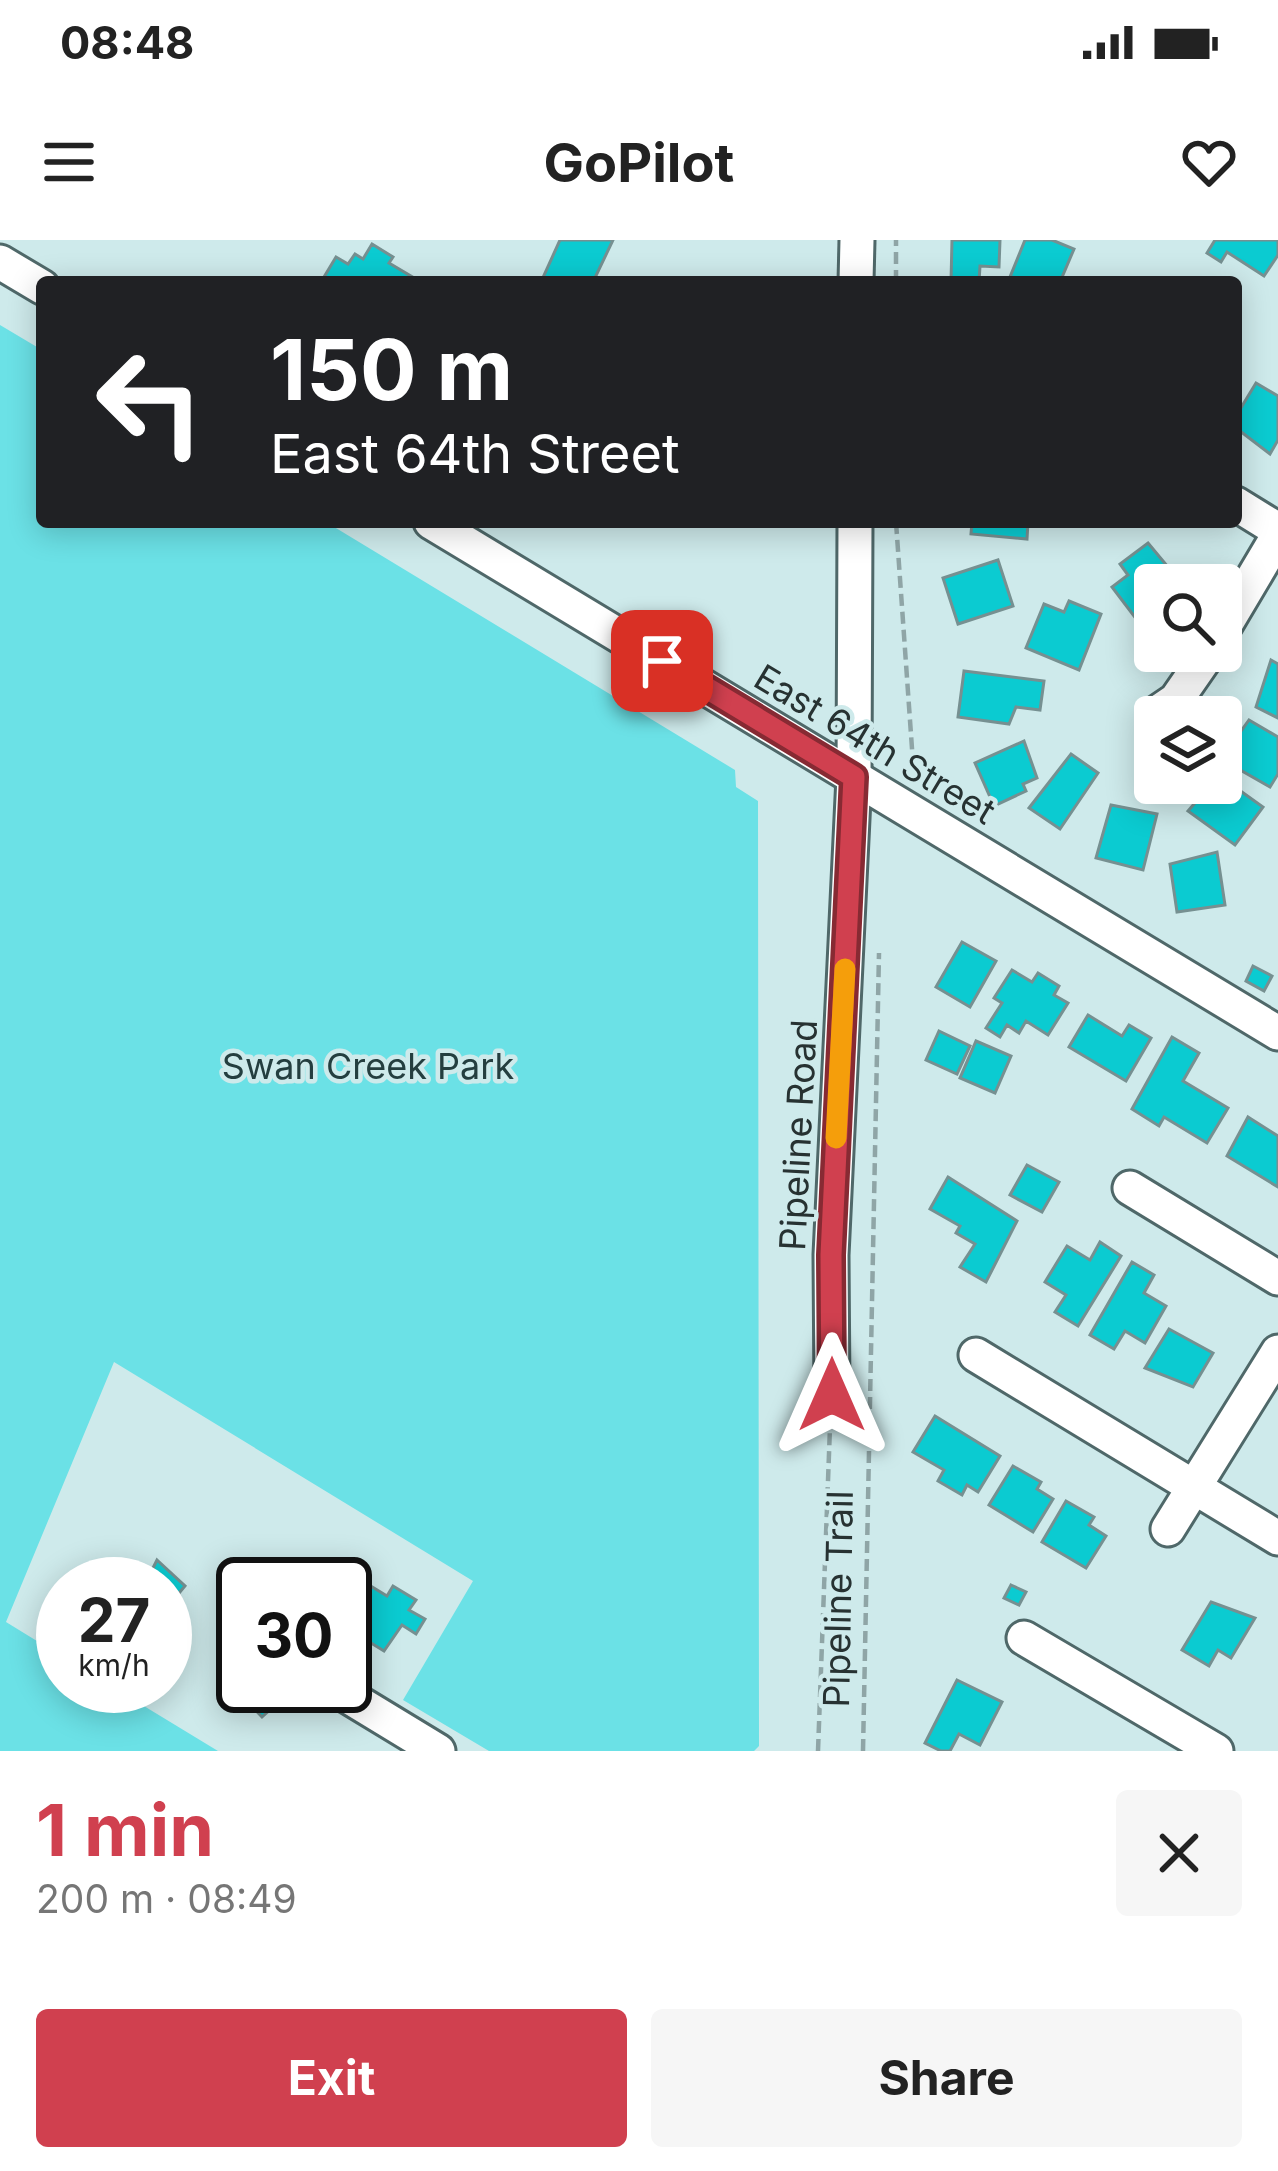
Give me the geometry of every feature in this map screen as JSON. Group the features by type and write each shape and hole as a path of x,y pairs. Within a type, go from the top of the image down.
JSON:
{"street":[{"path":"856,276 857,240"},
{"path":"0,262 36,283"},
{"path":"1242,509 1278,533 1242,596"},
{"name":"East 64th Street","path":"441,528 1278,1034"},
{"name":"Pipeline Road","path":"832,1395 831,1255 854,777 855,528"},
{"path":"1130,1188 1278,1278"},
{"path":"1168,1529 1278,1352"},
{"path":"976,1355 1278,1538"},
{"path":"1024,1638 1216,1751"},
{"path":"372,1711 438,1751"}],"path":[{"path":"896,240 896,276"},
{"path":"896,528 914,779 903,807"},
{"name":"Pipeline Trail","path":"863,1751 879,948"},
{"path":"818,1751 832,1395"}],"green space":[{"name":"Swan Creek Park","path":"0,325 36,346 36,528 336,528 735,770 736,787 758,801 759,1746 754,1751 489,1751 403,1700 473,1581 114,1362 6,1622 36,1640 36,1713 155,1713 218,1751 0,1751"}],"building":[{"path":"560,240 613,240 596,276 544,276"},
{"path":"952,240 1000,240 999,267 980,266 979,276 951,276"},
{"path":"1025,240 1052,240 1074,249 1063,276 1010,276"},
{"path":"1215,240 1278,240 1278,255 1264,276 1227,252 1221,262 1207,253"},
{"path":"372,244 393,257 389,263 411,276 325,276 336,257 348,264 355,254 363,259"},
{"path":"1256,383 1278,396 1278,440 1270,454 1242,433 1242,406"},
{"path":"972,528 1028,528 1027,539 971,534"},
{"path":"1148,543 1166,564 1134,564 1134,616 1112,587 1128,575 1120,564"},
{"path":"998,560 1013,606 958,624 943,578"},
{"path":"1069,601 1101,614 1079,670 1026,648 1044,604 1064,612"},
{"path":"1271,660 1278,664 1278,718 1256,707"},
{"path":"964,671 1044,681 1040,710 1016,707 1009,724 958,717"},
{"path":"1249,720 1278,737 1278,774 1270,787 1242,771 1242,730"},
{"path":"1024,741 1037,778 1023,784 1026,791 994,806 975,763"},
{"path":"1071,754 1098,773 1060,829 1029,808"},
{"path":"1242,792 1263,807 1235,845 1188,811 1194,804 1242,804"},
{"path":"1111,805 1157,814 1143,870 1096,858"},
{"path":"1217,852 1225,905 1177,912 1170,864"},
{"path":"962,942 996,961 970,1007 936,987"},
{"path":"1253,966 1272,976 1264,991 1246,981"},
{"path":"1012,970 1032,982 1038,973 1059,986 1054,995 1068,1003 1048,1035 1026,1021 1019,1033 1007,1025 1000,1037 986,1028 1002,1003 994,998"},
{"path":"1088,1015 1122,1036 1129,1025 1151,1038 1126,1081 1069,1047"},
{"path":"939,1031 970,1046 957,1074 926,1060"},
{"path":"1172,1037 1199,1053 1183,1081 1228,1108 1207,1143 1164,1117 1159,1126 1132,1109"},
{"path":"976,1041 1011,1056 995,1093 960,1078"},
{"path":"1248,1117 1278,1136 1278,1187 1227,1156"},
{"path":"1027,1165 1059,1182 1042,1212 1010,1195"},
{"path":"948,1177 1017,1221 986,1282 960,1267 975,1244 956,1233 960,1226 930,1209"},
{"path":"1100,1242 1121,1256 1078,1326 1055,1312 1066,1295 1045,1282 1067,1246 1090,1260"},
{"path":"1132,1262 1154,1275 1144,1293 1166,1306 1145,1343 1125,1331 1114,1349 1090,1335"},
{"path":"1169,1329 1213,1353 1193,1387 1145,1368"},
{"path":"935,1416 1000,1456 978,1492 967,1485 962,1495 938,1481 944,1470 913,1452"},
{"path":"1013,1466 1041,1482 1037,1489 1053,1499 1033,1532 989,1505"},
{"path":"1066,1501 1094,1517 1089,1525 1106,1536 1086,1568 1042,1542"},
{"path":"1011,1585 1026,1592 1019,1605 1004,1598"},
{"path":"393,1586 416,1600 409,1610 425,1619 416,1634 402,1625 384,1651 372,1644 372,1587 387,1596"},
{"path":"1211,1602 1255,1618 1231,1658 1218,1650 1209,1666 1182,1650"},
{"path":"957,1680 1002,1702 980,1745 959,1734 950,1751 941,1751 925,1743"}],"slow traffic":[{"path":"836,1138 845,969"}],"route":[{"path":"662,661 854,777 831,1255 832,1395"}]}
